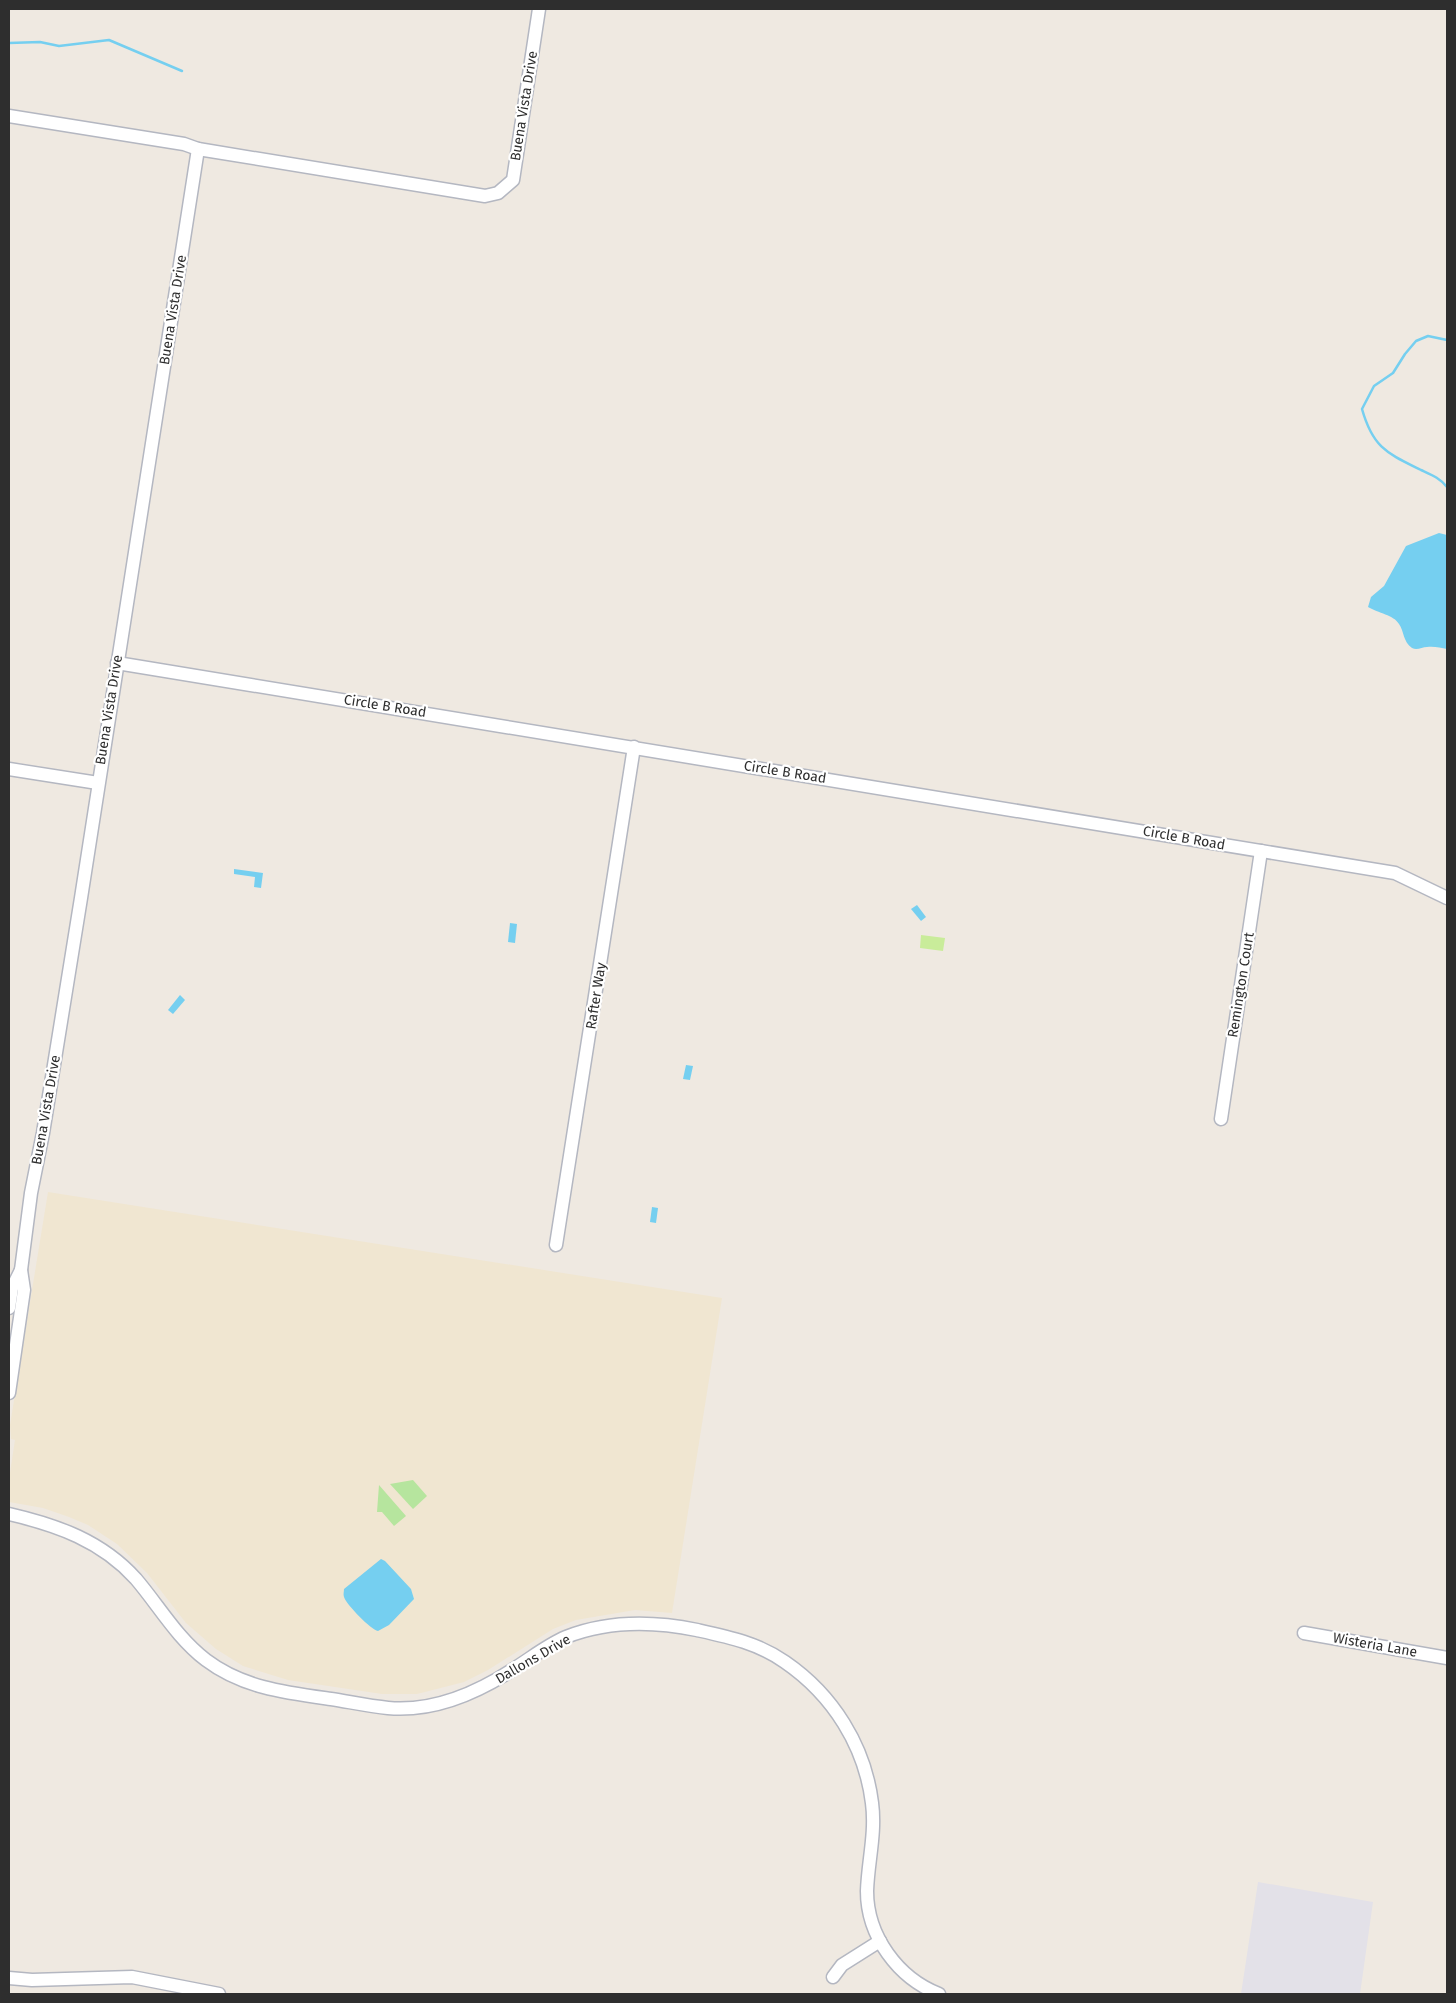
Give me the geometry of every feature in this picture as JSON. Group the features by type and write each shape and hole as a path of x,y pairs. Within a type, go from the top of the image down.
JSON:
{"street":[{"name":"Buena Vista Drive","path":"9,116 485,196 498,193 513,180 539,9"},
{"name":"Buena Vista Drive","path":"9,1393 24,1290 21,1270 31,1193 43,1133 198,149"},
{"name":"Circle B Road","path":"117,663 1396,873 1447,898"},
{"name":"Rafter Way","path":"556,1245 588,1052 634,747"},
{"path":"9,770 98,783"},
{"name":"Remington Court","path":"1221,1119 1262,851"},
{"name":"Buena Vista Drive","path":"9,1308 12,1288 21,1270"},
{"name":"Dallons Drive","path":"9,1514 44,1522 87,1541 134,1577 176,1632 207,1661 245,1682 282,1692 390,1708 422,1707 458,1698 485,1687 564,1638 588,1630 620,1625 653,1623 673,1625 737,1639 764,1649 786,1663 823,1694 845,1725 857,1747 867,1773 873,1804 874,1829 867,1893 870,1912 880,1941 897,1966 912,1980 939,1994"},
{"name":"Wisteria Lane","path":"1304,1633 1447,1658"},
{"path":"833,1977 842,1965 880,1941"},
{"path":"9,1978 32,1980 132,1977 219,1994"}],"shaded area":[{"path":"48,1192 722,1298 672,1613 635,1610 576,1620 553,1629 488,1670 464,1682 417,1694 382,1694 288,1680 243,1666 216,1649 186,1623 147,1573 117,1544 88,1525 69,1517 43,1508 9,1502 9,1479 15,1440 11,1439 10,1425"},
{"path":"1258,1882 1373,1902 1360,1994 1241,1994"}],"green space":[{"path":"921,935 945,938 943,951 920,948"},
{"path":"413,1480 427,1496 413,1509 390,1484"},
{"path":"379,1485 406,1516 394,1526 382,1512 377,1512"}],"water":[{"path":"1439,533 1447,535 1447,649 1425,647 1414,649 1405,640 1397,621 1368,607 1371,597 1384,586 1406,546"},
{"path":"234,869 263,873 261,888 254,887 255,877 234,874"},
{"path":"917,905 926,917 921,921 911,909"},
{"path":"510,923 517,924 515,943 508,942"},
{"path":"180,995 185,1000 173,1014 168,1010"},
{"path":"686,1065 693,1066 690,1080 683,1079"},
{"path":"652,1207 658,1208 656,1223 650,1222"},
{"path":"381,1559 411,1589 414,1599 389,1625 378,1631 354,1611 344,1597 344,1589"}],"waterway":[{"path":"9,43 40,42 59,46 109,40 182,71"},
{"path":"1447,340 1428,336 1416,341 1393,373 1374,386 1362,409 1371,433 1383,448 1390,454 1442,481 1447,487"}]}
